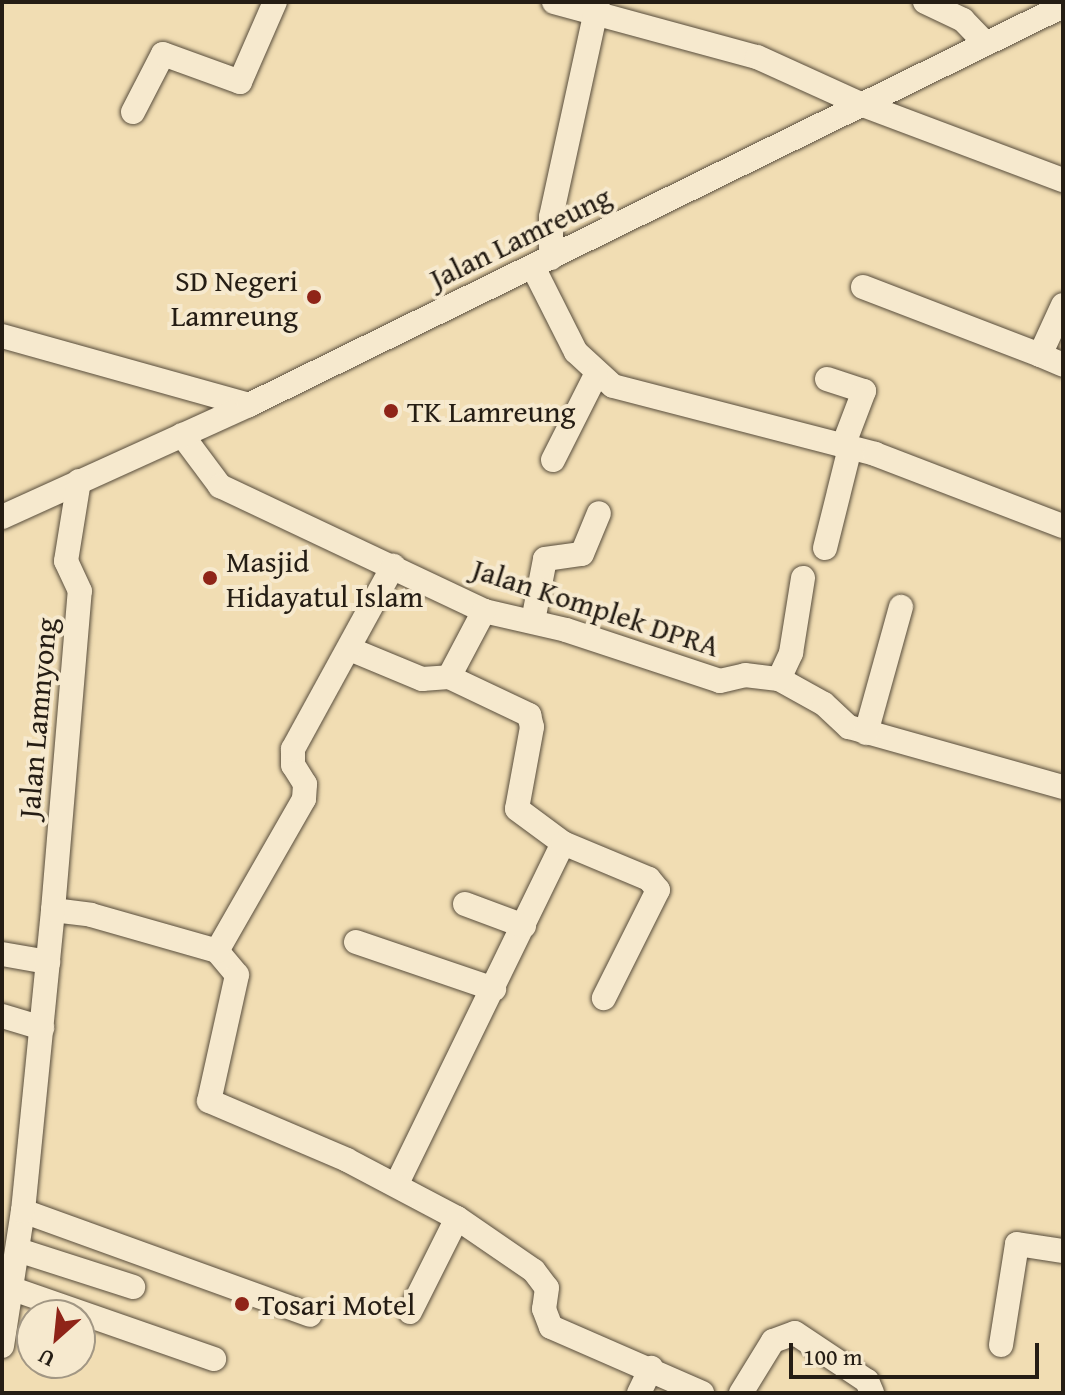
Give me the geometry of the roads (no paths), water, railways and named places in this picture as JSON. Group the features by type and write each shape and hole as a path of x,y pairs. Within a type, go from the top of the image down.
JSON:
{"street":[{"path":"133,112 163,54 240,82 275,2"},
{"path":"554,2 597,8 757,57 863,105 1063,180"},
{"path":"925,2 963,20 986,44"},
{"name":"Jalan Lamreung","path":"2,517 249,405 1063,6"},
{"path":"597,8 542,262 576,352 596,375 613,386 846,447 965,485 1063,526"},
{"path":"863,287 1063,365"},
{"path":"1040,355 1063,305"},
{"path":"2,336 249,405"},
{"path":"553,460 596,375"},
{"path":"825,548 846,447 864,391 827,379"},
{"name":"Jalan Komplek DPRA","path":"182,435 220,486 484,611 533,621 680,671 720,681 745,675 779,679 866,733 1063,787"},
{"name":"Jalan Lamnyong","path":"2,1346 23,1211 53,910 80,591 66,561 79,481"},
{"path":"533,621 545,559 582,554 599,513"},
{"path":"217,951 304,799 305,784 293,765 293,749 352,650 393,566"},
{"path":"779,679 791,653 803,578"},
{"path":"866,733 901,607"},
{"path":"449,677 484,611"},
{"path":"352,650 422,679 449,677 529,715 532,727 517,809 563,843 649,879 658,890 604,998"},
{"path":"397,1184 563,843"},
{"path":"465,904 524,926"},
{"path":"53,910 91,915 217,951 237,975 207,1091 209,1101 397,1184 457,1218 534,1271 547,1288 544,1316 551,1327 651,1368 702,1393"},
{"path":"356,942 494,989"},
{"path":"2,954 48,962"},
{"path":"2,1016 42,1028"},
{"path":"23,1211 310,1315"},
{"path":"410,1312 457,1218"},
{"path":"1001,1345 1017,1244 1063,1251"},
{"path":"18,1250 133,1287"},
{"path":"13,1289 214,1359"},
{"path":"741,1393 773,1341 795,1333 867,1381 872,1393"},
{"path":"639,1393 651,1368"}],"place":[{"name":"SD Negeri Lamreung","path":"314,297"},
{"name":"TK Lamreung","path":"391,411"},
{"name":"Masjid Hidayatul Islam","path":"210,578"},
{"name":"Tosari Motel","path":"242,1304"}]}
